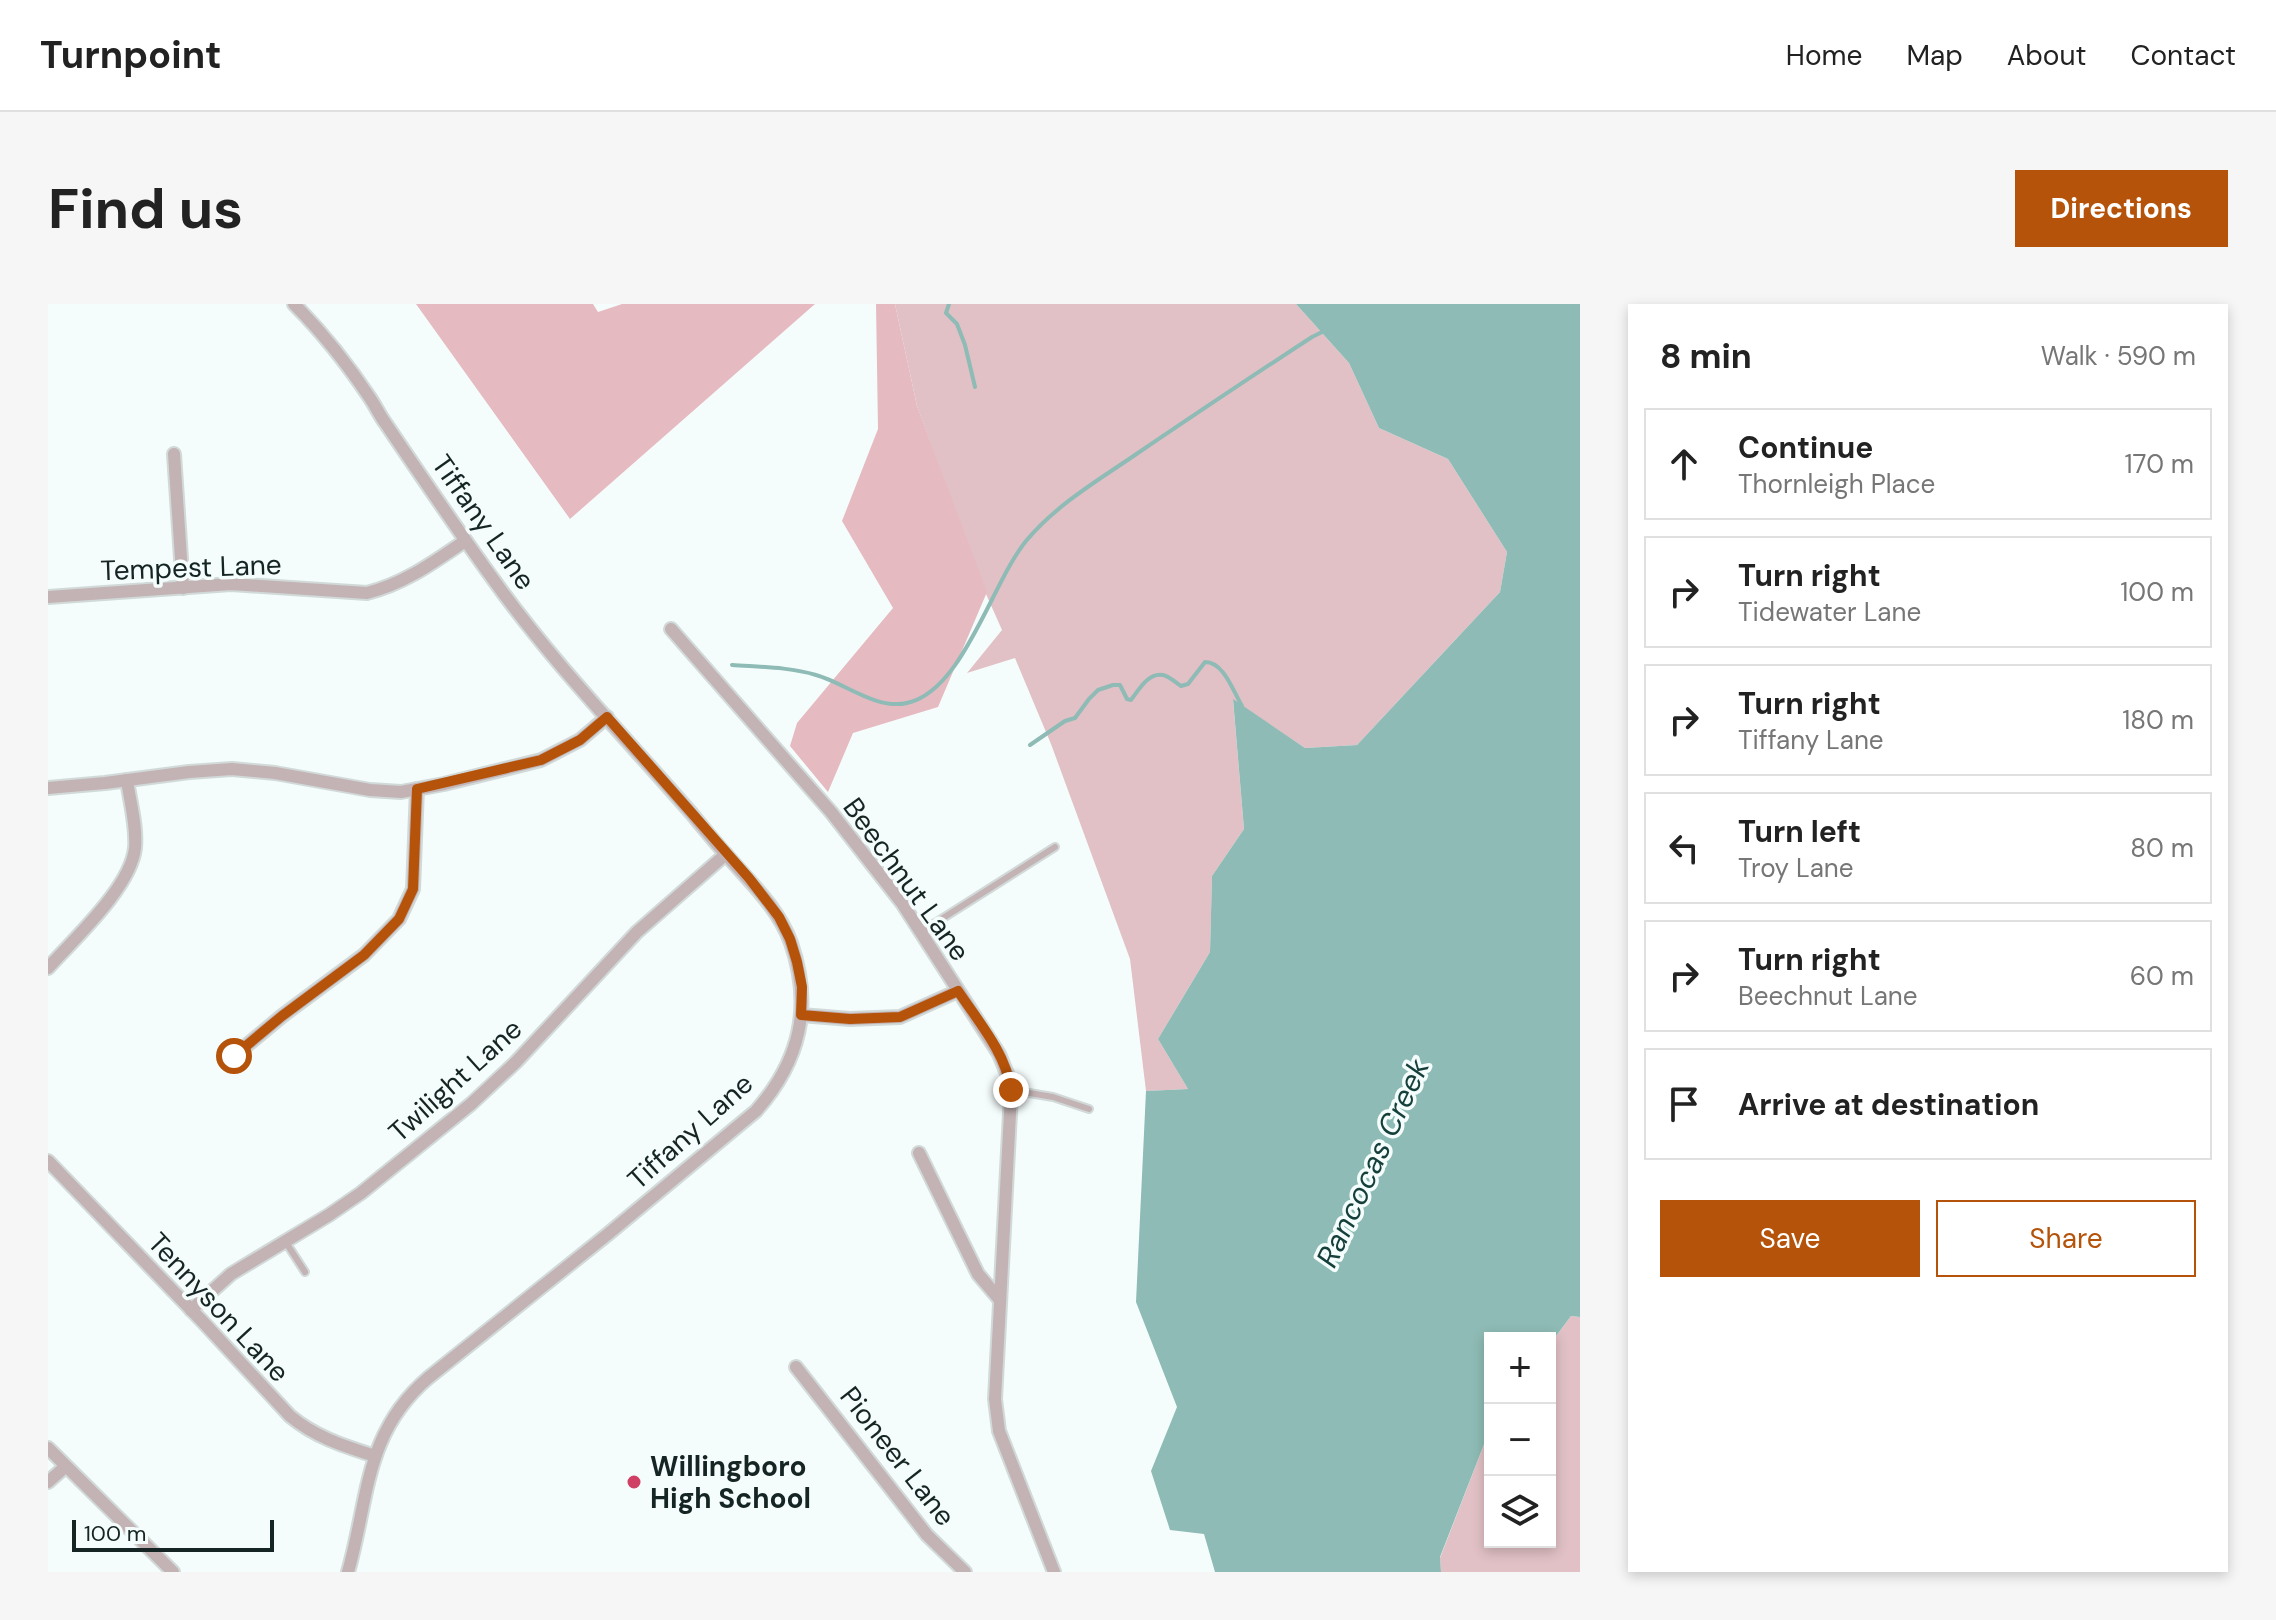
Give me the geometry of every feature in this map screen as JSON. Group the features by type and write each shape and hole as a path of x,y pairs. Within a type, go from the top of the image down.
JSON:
{"street":[{"name":"Tiffany Lane","path":"294,304 358,381 465,541 558,662 772,907 790,939 802,987 801,1015 793,1055 771,1094 756,1111 410,1393 390,1421 375,1456 348,1572"},
{"path":"174,454 183,588"},
{"name":"Tempest Lane","path":"48,597 241,585 367,593 385,589 415,574 465,541"},
{"name":"Beechnut Lane","path":"671,629 882,875 999,1054 1008,1076 1011,1090 995,1399 999,1431 1054,1572"},
{"path":"48,788 232,769 401,792 541,760 580,740 607,717"},
{"path":"48,968 113,895 131,864 135,834 127,780"},
{"path":"234,1056 358,960 399,919 413,889 417,789"},
{"name":"Twilight Lane","path":"191,1310 231,1274 361,1193 478,1098 516,1062 643,926 726,854"},
{"path":"801,1015 850,1019 900,1017 958,991"},
{"path":"919,1153 978,1274 1000,1300"},
{"name":"Tennyson Lane","path":"48,1161 275,1402 303,1427 330,1441 375,1456"},
{"name":"Pioneer Lane","path":"796,1367 927,1535 965,1572"},
{"path":"48,1448 173,1572"},
{"path":"48,1482 65,1467"}],"lane":[{"path":"921,932 1055,847"},
{"path":"1011,1090 1053,1097 1089,1109"},
{"path":"285,1241 305,1272"}],"shaded area":[{"path":"416,304 593,304 598,312 622,304 815,304 570,519"},
{"path":"876,304 895,304 917,406 987,592 938,707 853,733 828,792 790,746 797,723 893,608 842,521 878,429"},
{"path":"895,304 1296,304 1349,363 1379,428 1448,459 1507,552 1500,592 1357,745 1305,748 1233,700 1244,829 1212,876 1210,952 1158,1039 1188,1089 1146,1091 1130,959 1051,744 1015,658 967,673 1002,630 917,406"},
{"path":"1571,1316 1580,1317 1580,1572 1441,1572 1440,1558 1484,1444 1484,1548 1556,1548 1556,1336"}],"water":[{"name":"Rancocas Creek","path":"1296,304 1580,304 1580,1317 1571,1316 1556,1336 1556,1332 1484,1332 1484,1444 1440,1557 1441,1572 1215,1572 1204,1534 1170,1530 1151,1471 1177,1407 1136,1302 1146,1091 1188,1089 1158,1039 1210,952 1212,876 1244,829 1233,699 1305,748 1357,745 1500,592 1507,552 1448,459 1379,428 1349,363"}],"waterway":[{"path":"949,304 946,313 957,324 975,387"},
{"path":"732,665 806,672 884,703 907,703 927,694 960,658 1013,560 1050,516 1106,474 1326,330"},
{"path":"1030,745 1065,721 1075,718 1098,690 1120,685 1127,699 1131,700 1153,676 1163,675 1181,686 1188,684 1205,662 1212,663 1223,672 1242,706"}],"place":[{"name":"Willingboro High School","path":"634,1482"}],"route":[{"path":"234,1056 364,955 399,919 413,889 417,789 541,760 580,740 607,717 749,878 779,917 797,962 802,987 801,1015 850,1019 900,1017 958,991 999,1054 1011,1090"}]}
